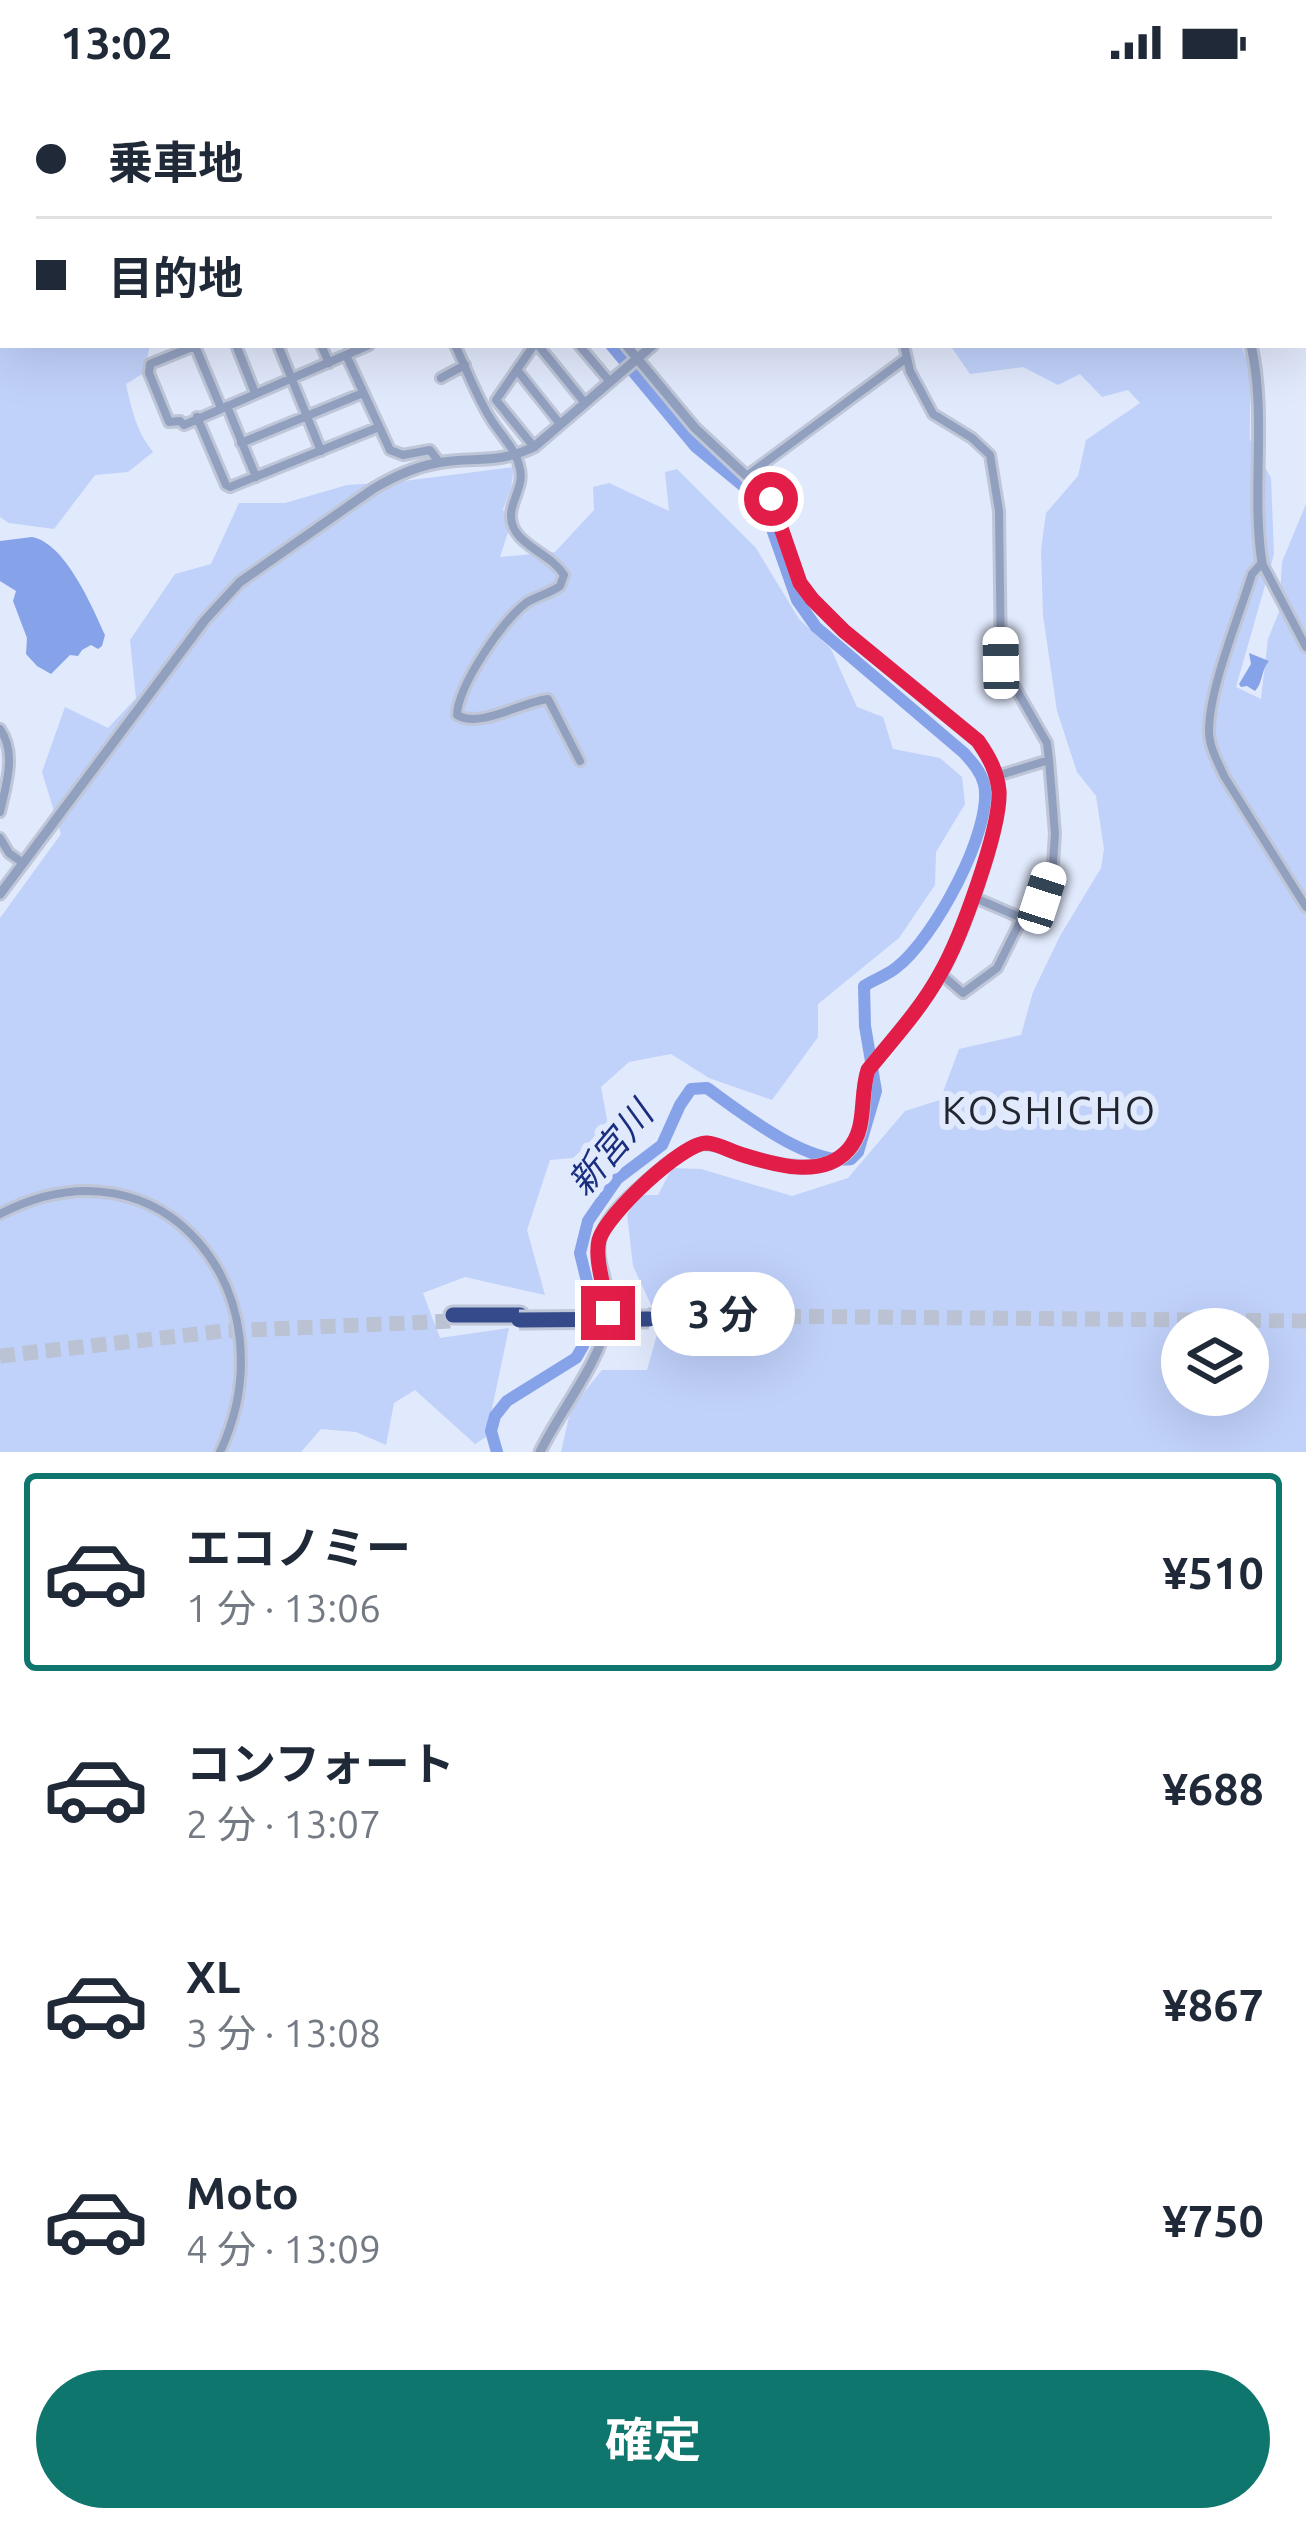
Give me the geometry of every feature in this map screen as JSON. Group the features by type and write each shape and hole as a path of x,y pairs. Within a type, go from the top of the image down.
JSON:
{"highway":[{"path":"453,1318 648,1317"}],"street":[{"path":"189,348 150,364 149,373 169,422 184,424 363,348"},
{"path":"197,348 256,477"},
{"path":"237,348 255,393"},
{"path":"279,348 321,451"},
{"path":"322,348 329,363"},
{"path":"456,348 494,425 515,455 521,479 511,507 514,528 564,575 552,592 525,604 512,618 478,662 456,711 469,721 548,700 580,761"},
{"path":"534,348 496,400 534,446"},
{"path":"539,348 585,403"},
{"path":"582,348 610,382"},
{"path":"540,1452 606,1327 606,1290 597,1245 608,1220 630,1196 694,1145 713,1144 745,1156 808,1168 824,1166 846,1153 859,1133 868,1070 941,974 972,897 998,810 997,776 978,741 812,599 800,583 771,499 632,364 627,348"},
{"path":"0,894 205,620 240,582 394,477 439,462 493,460 534,446 650,348"},
{"path":"904,348 905,359 933,414 990,455 999,511 1001,663 1047,743 1055,834 1053,863 1042,898 1022,918 997,968 963,993 941,974"},
{"path":"1251,348 1257,384 1262,563 1306,647"},
{"path":"346,357 390,450 403,455 430,450 439,462"},
{"path":"748,476 905,359"},
{"path":"440,378 465,365"},
{"path":"517,370 560,424"},
{"path":"241,443 363,393"},
{"path":"197,417 226,485 235,487 379,427"},
{"path":"1262,563 1252,574 1214,699 1209,734 1224,776 1306,907"},
{"path":"0,729 9,743 10,758 0,812"},
{"path":"997,776 1049,760"},
{"path":"0,838 23,863"},
{"path":"972,897 1022,918"},
{"path":"0,1214 48,1195 103,1193 154,1209 196,1238 226,1282 240,1332 234,1414 220,1452"}],"shaded area":[{"path":"0,348 149,348 144,373 126,384 139,428 153,452 128,472 95,475 54,529 9,523 0,517"},
{"path":"952,348 1242,348 1250,369 1250,440 1271,478 1274,554 1236,687 1261,699 1268,639 1279,612 1282,562 1306,504 1306,1452 561,1452 571,1408 602,1370 647,1370 660,1324 633,1266 627,1214 639,1195 658,1195 672,1168 701,1169 792,1196 848,1178 905,1111 940,1100 959,1049 1021,1035 1033,992 1101,868 1104,849 1096,796 1077,772 1057,711 1043,615 1041,550 1046,513 1078,476 1086,440 1140,403 1128,390 1102,397 1080,374 1058,385 1023,367 970,374"},
{"path":"514,467 503,509 509,529 500,557 555,552 594,510 593,487 609,483 669,511 665,472 677,469 756,548 799,619 831,649 857,707 883,717 893,749 940,758 962,777 965,804 936,852 935,885 899,938 818,1004 818,1037 772,1100 709,1078 671,1054 629,1062 601,1087 608,1125 573,1158 550,1160 527,1230 545,1295 465,1277 423,1293 440,1338 509,1328 486,1437 475,1444 415,1390 394,1403 386,1445 356,1432 321,1429 301,1452 0,1452 0,918 61,834 42,772 65,707 108,728 136,698 130,640 175,574 211,564 239,503 285,503 347,485"}],"water":[{"path":"32,537 66,563 105,635 98,649 91,645 78,656 70,655 51,674 26,654 27,638 13,601 16,591 0,581 0,541"},
{"path":"1249,653 1269,661 1255,691 1239,684 1251,664"}],"waterway":[{"name":"新宮川","path":"497,1452 491,1431 507,1401 576,1358 583,1346 594,1310 580,1253 588,1221 617,1179 662,1145 691,1089 707,1088 756,1123 815,1154 851,1159 858,1152 876,1091 864,986 897,967 943,909 970,855 985,804 983,780 964,753 816,627 797,600 767,515 752,493 695,446 613,348"}],"tunnel":[{"path":"648,1315 1306,1321"},
{"path":"0,1356 224,1331 453,1321"}],"district":[{"name":"KOSHICHO","path":"1050,1110"}],"route":[{"path":"608,1313 597,1245 608,1220 630,1196 694,1145 713,1144 745,1156 808,1168 824,1166 846,1153 859,1133 868,1070 941,974 994,832 997,776 978,741 812,599 800,583 771,499"}]}
